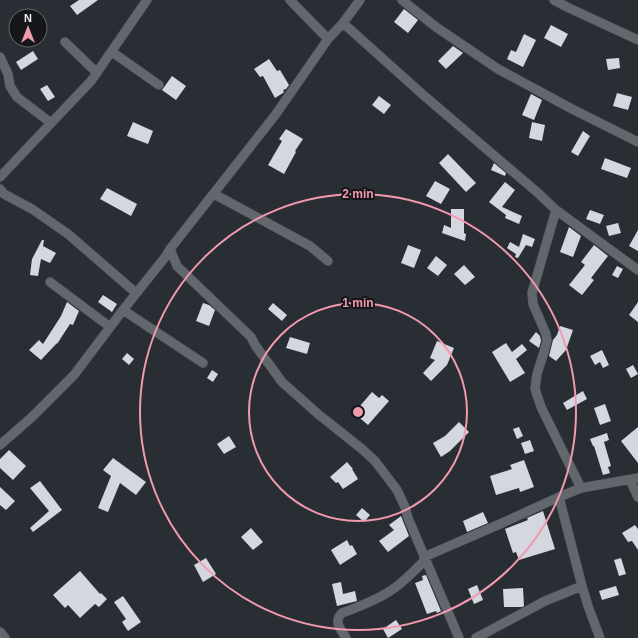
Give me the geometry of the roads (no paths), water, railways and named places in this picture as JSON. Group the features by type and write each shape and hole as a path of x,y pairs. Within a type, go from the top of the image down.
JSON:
{"street":[{"path":"0,177 91,81 148,0"},
{"path":"290,0 328,39"},
{"path":"0,445 32,417 74,375 276,114 328,39 343,23 360,0"},
{"path":"402,0 436,27 498,69 572,109 638,142"},
{"path":"554,0 638,40"},
{"path":"343,23 421,93 538,192 556,210 638,268"},
{"path":"65,42 97,73"},
{"path":"112,52 159,85"},
{"path":"0,57 2,68 8,74 10,86 17,97 51,123"},
{"path":"0,190 4,194 32,209 68,234 136,293"},
{"path":"214,194 310,246 328,261"},
{"path":"556,210 532,293 533,304 546,334 547,341 537,374 535,389 540,407 581,488"},
{"path":"170,249 177,266 251,337 255,345 282,382 375,461 396,490 405,507 408,518 459,638"},
{"path":"160,264 177,266"},
{"path":"50,282 110,327"},
{"path":"123,310 203,363"},
{"path":"346,638 338,623 339,616 342,613 374,600 390,591 405,580 425,559 581,488 634,479 638,497"},
{"path":"559,497 582,586 600,638"},
{"path":"476,638 545,601 582,586"},
{"path":"0,632 5,638"}]}
